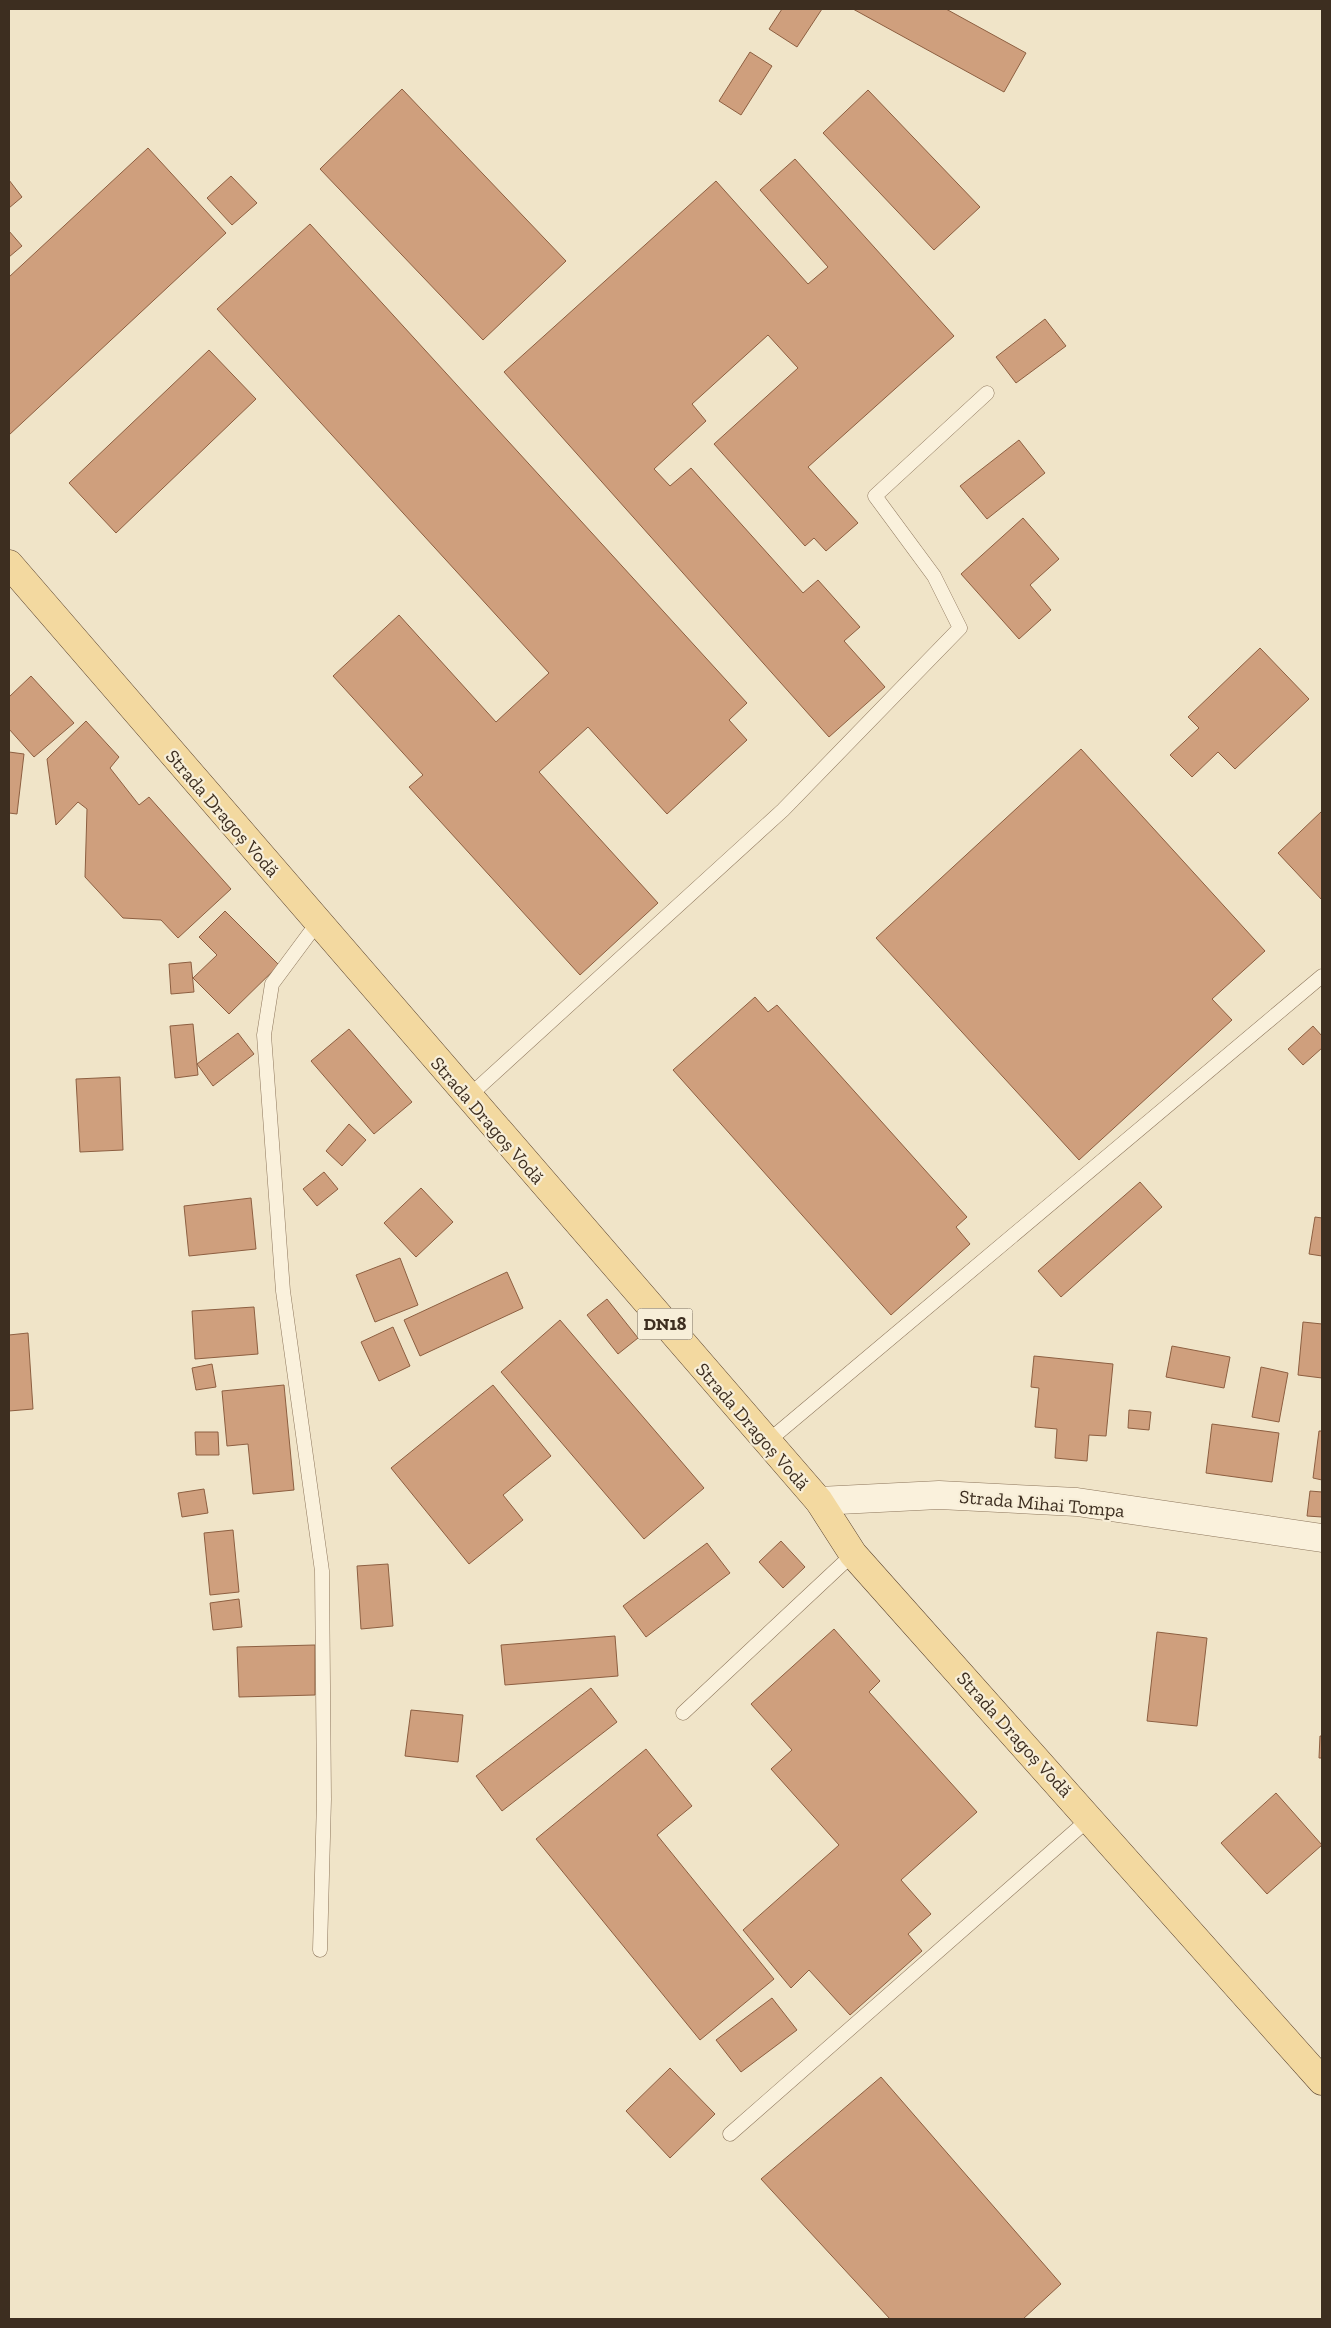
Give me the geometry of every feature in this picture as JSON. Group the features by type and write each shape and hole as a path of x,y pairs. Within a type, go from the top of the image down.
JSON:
{"main road":[{"name":"Strada Dragoș Vodă","path":"9,564 819,1501 852,1554 1090,1818 1322,2081"}],"street":[{"name":"Strada Mihai Tompa","path":"819,1501 939,1495 1077,1502 1322,1538"}],"lane":[{"path":"468,1097 783,810 960,628 934,576 875,496 988,393"},
{"path":"318,922 272,984 264,1035 284,1291 322,1571 324,1799 320,1950"},
{"path":"767,1442 1322,976"},
{"path":"683,1712 852,1554"},
{"path":"730,2134 1090,1818"}],"building":[{"path":"782,9 822,9 797,47 769,29"},
{"path":"853,9 946,9 1026,53 1004,92"},
{"path":"750,52 772,66 741,115 719,101"},
{"path":"402,89 566,261 483,340 320,169"},
{"path":"868,90 980,207 934,250 823,133"},
{"path":"148,148 226,233 9,435 9,277"},
{"path":"795,159 954,336 808,467 858,523 826,551 814,538 805,546 714,444 798,368 768,335 692,404 706,421 654,469 670,486 691,468 803,593 818,580 860,627 844,641 885,687 829,737 504,372 716,181 808,284 828,267 760,190"},
{"path":"231,176 257,203 232,225 207,198"},
{"path":"9,180 22,197 9,208"},
{"path":"310,224 747,703 729,720 747,740 667,814 588,727 539,772 658,903 580,975 409,787 423,775 333,676 399,615 496,722 549,673 217,309"},
{"path":"9,231 22,246 9,257"},
{"path":"1045,319 1066,346 1016,383 996,357"},
{"path":"209,350 256,399 116,533 69,483"},
{"path":"1019,440 1045,473 987,519 960,486"},
{"path":"1023,518 1059,559 1030,585 1051,610 1019,639 961,574"},
{"path":"1260,648 1309,699 1235,769 1218,752 1192,777 1170,755 1199,728 1188,717"},
{"path":"31,676 74,723 34,757 9,729 9,697"},
{"path":"86,721 119,757 110,768 139,805 149,797 231,889 178,938 161,920 123,918 85,877 87,809 78,802 56,825 47,759"},
{"path":"1081,749 1265,951 1212,999 1232,1020 1079,1160 876,938"},
{"path":"9,752 24,754 17,814 9,813"},
{"path":"1322,811 1322,900 1278,853"},
{"path":"225,911 279,965 229,1014 193,978 217,955 199,937"},
{"path":"191,962 194,992 171,994 169,964"},
{"path":"755,997 768,1012 777,1005 967,1217 956,1227 970,1244 891,1315 673,1070"},
{"path":"193,1024 198,1075 175,1078 170,1026"},
{"path":"1313,1026 1322,1036 1322,1048 1303,1065 1288,1049"},
{"path":"349,1029 412,1102 374,1134 311,1061"},
{"path":"238,1033 254,1054 213,1086 197,1064"},
{"path":"120,1077 123,1150 80,1152 76,1079"},
{"path":"349,1124 366,1140 342,1166 326,1151"},
{"path":"324,1172 338,1189 317,1206 303,1189"},
{"path":"1140,1182 1162,1207 1061,1297 1038,1271"},
{"path":"421,1188 453,1222 416,1257 384,1223"},
{"path":"251,1198 256,1249 189,1256 184,1206"},
{"path":"1315,1217 1322,1218 1322,1256 1309,1254"},
{"path":"400,1258 418,1305 375,1322 356,1275"},
{"path":"507,1272 523,1308 420,1356 404,1320"},
{"path":"607,1299 638,1338 618,1354 587,1315"},
{"path":"254,1307 258,1354 195,1359 192,1311"},
{"path":"560,1320 704,1488 644,1539 501,1372"},
{"path":"1303,1322 1322,1324 1322,1378 1298,1375"},
{"path":"393,1327 410,1366 379,1381 361,1342"},
{"path":"28,1333 33,1409 9,1411 9,1335"},
{"path":"1172,1346 1230,1357 1224,1388 1166,1377"},
{"path":"1034,1356 1113,1364 1106,1436 1089,1435 1087,1461 1055,1458 1057,1429 1035,1427 1039,1388 1031,1387"},
{"path":"212,1364 216,1387 196,1390 192,1368"},
{"path":"1261,1367 1288,1373 1279,1422 1252,1417"},
{"path":"284,1385 294,1490 253,1494 248,1444 227,1446 222,1391"},
{"path":"493,1385 551,1456 503,1495 523,1520 469,1564 391,1468"},
{"path":"1129,1410 1151,1412 1149,1430 1128,1428"},
{"path":"1212,1424 1279,1433 1272,1482 1206,1473"},
{"path":"1319,1431 1322,1431 1322,1480 1313,1478"},
{"path":"195,1432 218,1432 219,1455 196,1455"},
{"path":"204,1489 208,1513 182,1517 178,1493"},
{"path":"1310,1491 1322,1492 1322,1517 1307,1516"},
{"path":"233,1530 239,1592 210,1595 204,1533"},
{"path":"781,1541 805,1567 783,1588 759,1562"},
{"path":"707,1543 730,1573 646,1637 623,1606"},
{"path":"388,1564 393,1626 361,1629 357,1566"},
{"path":"239,1599 242,1627 213,1630 210,1603"},
{"path":"834,1629 880,1681 869,1692 977,1812 901,1880 931,1914 908,1934 922,1951 850,2015 809,1970 791,1988 743,1930 839,1845 771,1769 792,1750 751,1704"},
{"path":"1157,1632 1207,1638 1197,1726 1147,1721"},
{"path":"615,1636 618,1676 505,1685 501,1645"},
{"path":"315,1645 315,1695 239,1697 237,1647"},
{"path":"591,1688 617,1722 502,1811 476,1776"},
{"path":"411,1710 463,1715 458,1762 405,1756"},
{"path":"1320,1736 1322,1736 1322,1758 1319,1758"},
{"path":"646,1749 692,1806 657,1835 774,1979 700,2040 536,1839"},
{"path":"1276,1793 1322,1845 1267,1894 1221,1843"},
{"path":"772,1998 797,2030 741,2072 716,2040"},
{"path":"670,2068 715,2114 670,2158 626,2111"},
{"path":"881,2077 1061,2284 1023,2319 890,2319 761,2179"}]}
